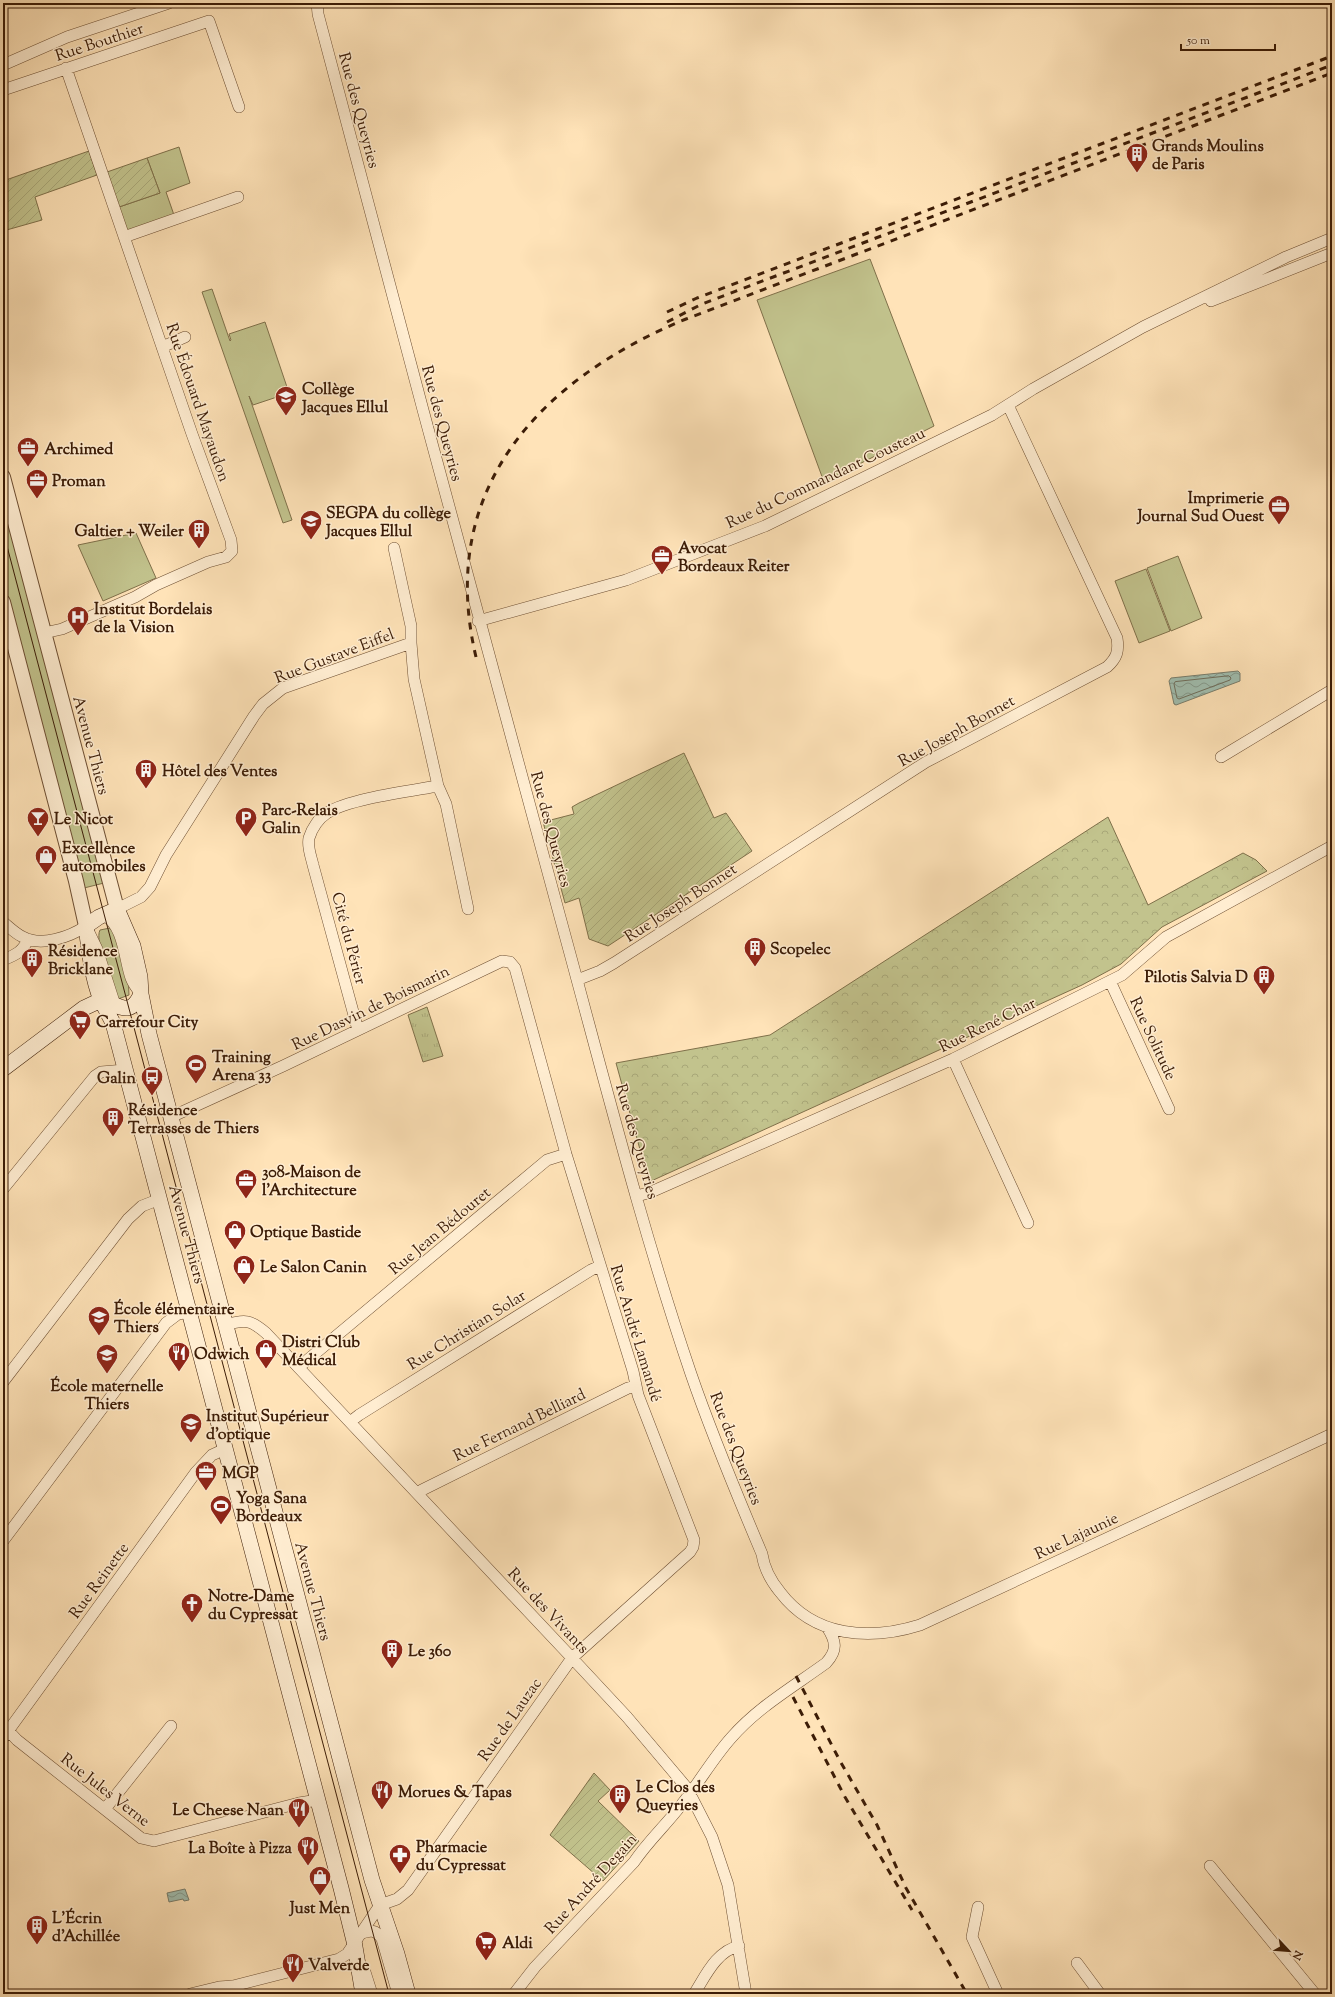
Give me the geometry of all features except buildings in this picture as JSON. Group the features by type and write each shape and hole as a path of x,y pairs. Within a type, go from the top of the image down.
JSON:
{"main road":[{"path":"86,926 111,912"},
{"name":"Avenue Thiers","path":"111,912 133,946 140,977 141,994 149,1034 380,1905 397,1954 408,1994"},
{"name":"Avenue Thiers","path":"86,926 88,950 108,1003 318,1800 357,1938 363,1994"},
{"path":"3,1069 84,1008 108,1003 128,1008 135,1005 141,994"}],"street":[{"path":"3,65 67,37 169,3"},
{"name":"Rue des Queyries","path":"317,3 318,14 478,621 670,1310 692,1376 735,1490 762,1554 763,1563 773,1583 787,1601 803,1615 827,1627"},
{"name":"Rue Bouthier","path":"3,90 209,21 239,107"},
{"name":"Rue Édouard Mayaudon","path":"44,633 62,628 120,603 208,562 226,558 232,551 231,540 162,347 66,68"},
{"path":"124,236 238,197"},
{"name":"Rue du Commandant Cousteau","path":"478,621 626,580 766,526 992,415 1033,389 1143,327 1286,257 1332,238"},
{"name":"Rue du Commandant Cousteau","path":"1143,327 1332,253"},
{"path":"162,347 185,337"},
{"name":"Rue Joseph Bonnet","path":"577,980 600,971 614,963 926,762 1107,667 1115,660 1119,648 1117,638 1008,405"},
{"name":"Avenue Thiers","path":"3,477 44,633 111,912"},
{"name":"Rue Gustave Eiffel","path":"394,548 411,626 414,679 438,786 446,804 468,909"},
{"name":"Avenue Thiers","path":"3,602 76,881 86,926"},
{"name":"Rue Gustave Eiffel","path":"111,912 141,897 150,887 166,855 250,722 271,696 283,688 411,643"},
{"path":"1221,757 1332,690"},
{"name":"Cité du Périer","path":"358,1030 310,855 308,843 312,830 318,820 335,808 352,803 438,786"},
{"name":"Rue René Char","path":"637,1196 651,1192 953,1059 1122,975 1166,936 1332,846"},
{"path":"3,922 22,937 42,941 77,932 86,926"},
{"path":"3,960 20,953 25,947 28,939"},
{"name":"Rue Dasvin de Boismarin","path":"171,1117 502,961 510,962 515,968"},
{"name":"Rue André Lamandé","path":"515,968 566,1154 633,1371 635,1386 694,1540 693,1547 572,1658"},
{"name":"Rue Solitude","path":"1110,981 1169,1109"},
{"path":"953,1059 1028,1223"},
{"path":"3,1189 94,1076 101,1072 125,1070"},
{"name":"Rue Jean Bédouret","path":"299,1367 547,1160 566,1154"},
{"path":"3,1382 128,1219 142,1206 160,1199"},
{"name":"Rue Christian Solar","path":"350,1422 591,1270 600,1266"},
{"path":"3,1541 166,1323 178,1314 190,1312"},
{"name":"Rue des Vivants","path":"226,1325 244,1321 252,1322 266,1333 627,1717 690,1794 712,1837 728,1885 746,1994"},
{"name":"Rue Fernand Belliard","path":"418,1494 422,1490 628,1388 635,1386"},
{"name":"Rue Lajaunie","path":"827,1627 859,1634 880,1635 898,1632 920,1625 1332,1434"},
{"name":"Rue Reinette","path":"5,1731 196,1472 212,1455 225,1449"},
{"name":"Rue André Degain","path":"514,1994 552,1949 581,1920 634,1862 643,1848 670,1820 730,1739 751,1718 826,1663 833,1656 834,1641 827,1627"},
{"name":"Rue de Lauzac","path":"380,1905 397,1899 408,1890 572,1658"},
{"path":"105,1810 170,1726"},
{"name":"Rue Jules Verne","path":"5,1731 141,1838 154,1841 299,1803 318,1800"},
{"path":"1210,1866 1315,1994"},
{"path":"190,1994 219,1987 233,1986 339,1958 347,1954 380,1905"},
{"path":"978,1907 972,1937 998,1994"},
{"path":"357,1938 371,1930 379,1934 382,1939 398,1994"},
{"path":"357,1938 372,1994"},
{"path":"694,1994 717,1960 726,1951 738,1946"},
{"path":"1077,1964 1100,1994"}],"green space":[{"path":"179,147 190,183 166,192 174,215 127,231 119,207 160,193 147,158"},
{"path":"89,151 97,175 35,197 42,220 3,231 3,181"},
{"path":"147,158 160,193 119,207 107,172"},
{"path":"870,259 934,426 824,482 757,300"},
{"path":"212,289 230,341 229,334 265,322 289,393 253,405 249,396 292,520 283,523 202,292"},
{"path":"3,504 104,883 84,888 3,579"},
{"path":"136,533 156,578 103,601 78,545"},
{"path":"1178,556 1202,618 1171,631 1147,568"},
{"path":"1146,569 1170,631 1139,643 1115,581"},
{"path":"684,753 714,818 726,813 752,851 608,946 589,939 579,898 565,903 543,822 574,814 572,807 579,803"},
{"path":"1108,817 1148,905 1243,853 1256,860 1267,871 1162,927 1121,964 1082,985 649,1182 616,1063 770,1035"},
{"path":"110,928 113,930 121,954 129,986 129,995 118,999 105,964 99,936 100,930"},
{"path":"427,1007 443,1056 423,1062 408,1015"},
{"path":"594,1773 610,1790 598,1801 639,1841 603,1881 550,1835"}],"water":[{"path":"1238,671 1240,673 1240,681 1176,705 1174,704 1169,681 1171,678"},
{"path":"185,1889 189,1900 184,1901 183,1899 169,1902 167,1893"}],"tram line":[{"path":"3,531 389,1994"}],"railway":[{"path":"667,312 697,298 1332,56"},
{"path":"667,322 702,304 1332,65"},
{"path":"476,657 468,597 471,542 486,492 511,448 545,408 586,374 633,344 686,319 1332,73"},
{"path":"796,1676 840,1761 877,1825 906,1888 967,1994"},
{"path":"793,1697 845,1797 912,1910"}],"place":[{"name":"Grands Moulins de Paris","path":"1137,174"},
{"name":"Collège Jacques Ellul","path":"286,416"},
{"name":"Archimed","path":"28,468"},
{"name":"Proman","path":"37,500"},
{"name":"Imprimerie Journal Sud Ouest","path":"1279,526"},
{"name":"SEGPA du collège Jacques Ellul","path":"311,540"},
{"name":"Galtier + Weiler","path":"199,550"},
{"name":"Avocat Bordeaux Reiter","path":"662,576"},
{"name":"Institut Bordelais de la Vision","path":"78,636"},
{"name":"Hôtel des Ventes","path":"146,790"},
{"name":"Le Nicot","path":"38,838"},
{"name":"Parc-Relais Galin","path":"246,838"},
{"name":"Excellence automobiles","path":"46,876"},
{"name":"Scopelec","path":"755,968"},
{"name":"Résidence Bricklane","path":"32,978"},
{"name":"Pilotis Salvia D","path":"1264,996"},
{"name":"Carrefour City","path":"80,1040"},
{"name":"Training Arena 33","path":"196,1084"},
{"name":"Galin","path":"152,1096"},
{"name":"Résidence Terrasses de Thiers","path":"113,1138"},
{"name":"308-Maison de l'Architecture","path":"246,1200"},
{"name":"Optique Bastide","path":"235,1250"},
{"name":"Le Salon Canin","path":"244,1286"},
{"name":"École élémentaire Thiers","path":"99,1336"},
{"name":"Distri Club Médical","path":"266,1370"},
{"name":"Odwich","path":"179,1372"},
{"name":"École maternelle Thiers","path":"107,1374"},
{"name":"Institut Supérieur d'optique","path":"191,1444"},
{"name":"MGP","path":"206,1492"},
{"name":"Yoga Sana Bordeaux","path":"221,1526"},
{"name":"Notre-Dame du Cypressat","path":"192,1624"},
{"name":"Le 360","path":"392,1670"},
{"name":"Morues & Tapas","path":"382,1810"},
{"name":"Le Clos des Queyries","path":"620,1814"},
{"name":"Le Cheese Naan","path":"299,1828"},
{"name":"La Boîte à Pizza","path":"308,1866"},
{"name":"Pharmacie du Cypressat","path":"400,1874"},
{"name":"Just Men","path":"320,1896"},
{"name":"L'Écrin d'Achillée","path":"37,1946"},
{"name":"Aldi","path":"486,1962"},
{"name":"Valverde","path":"293,1984"}]}
